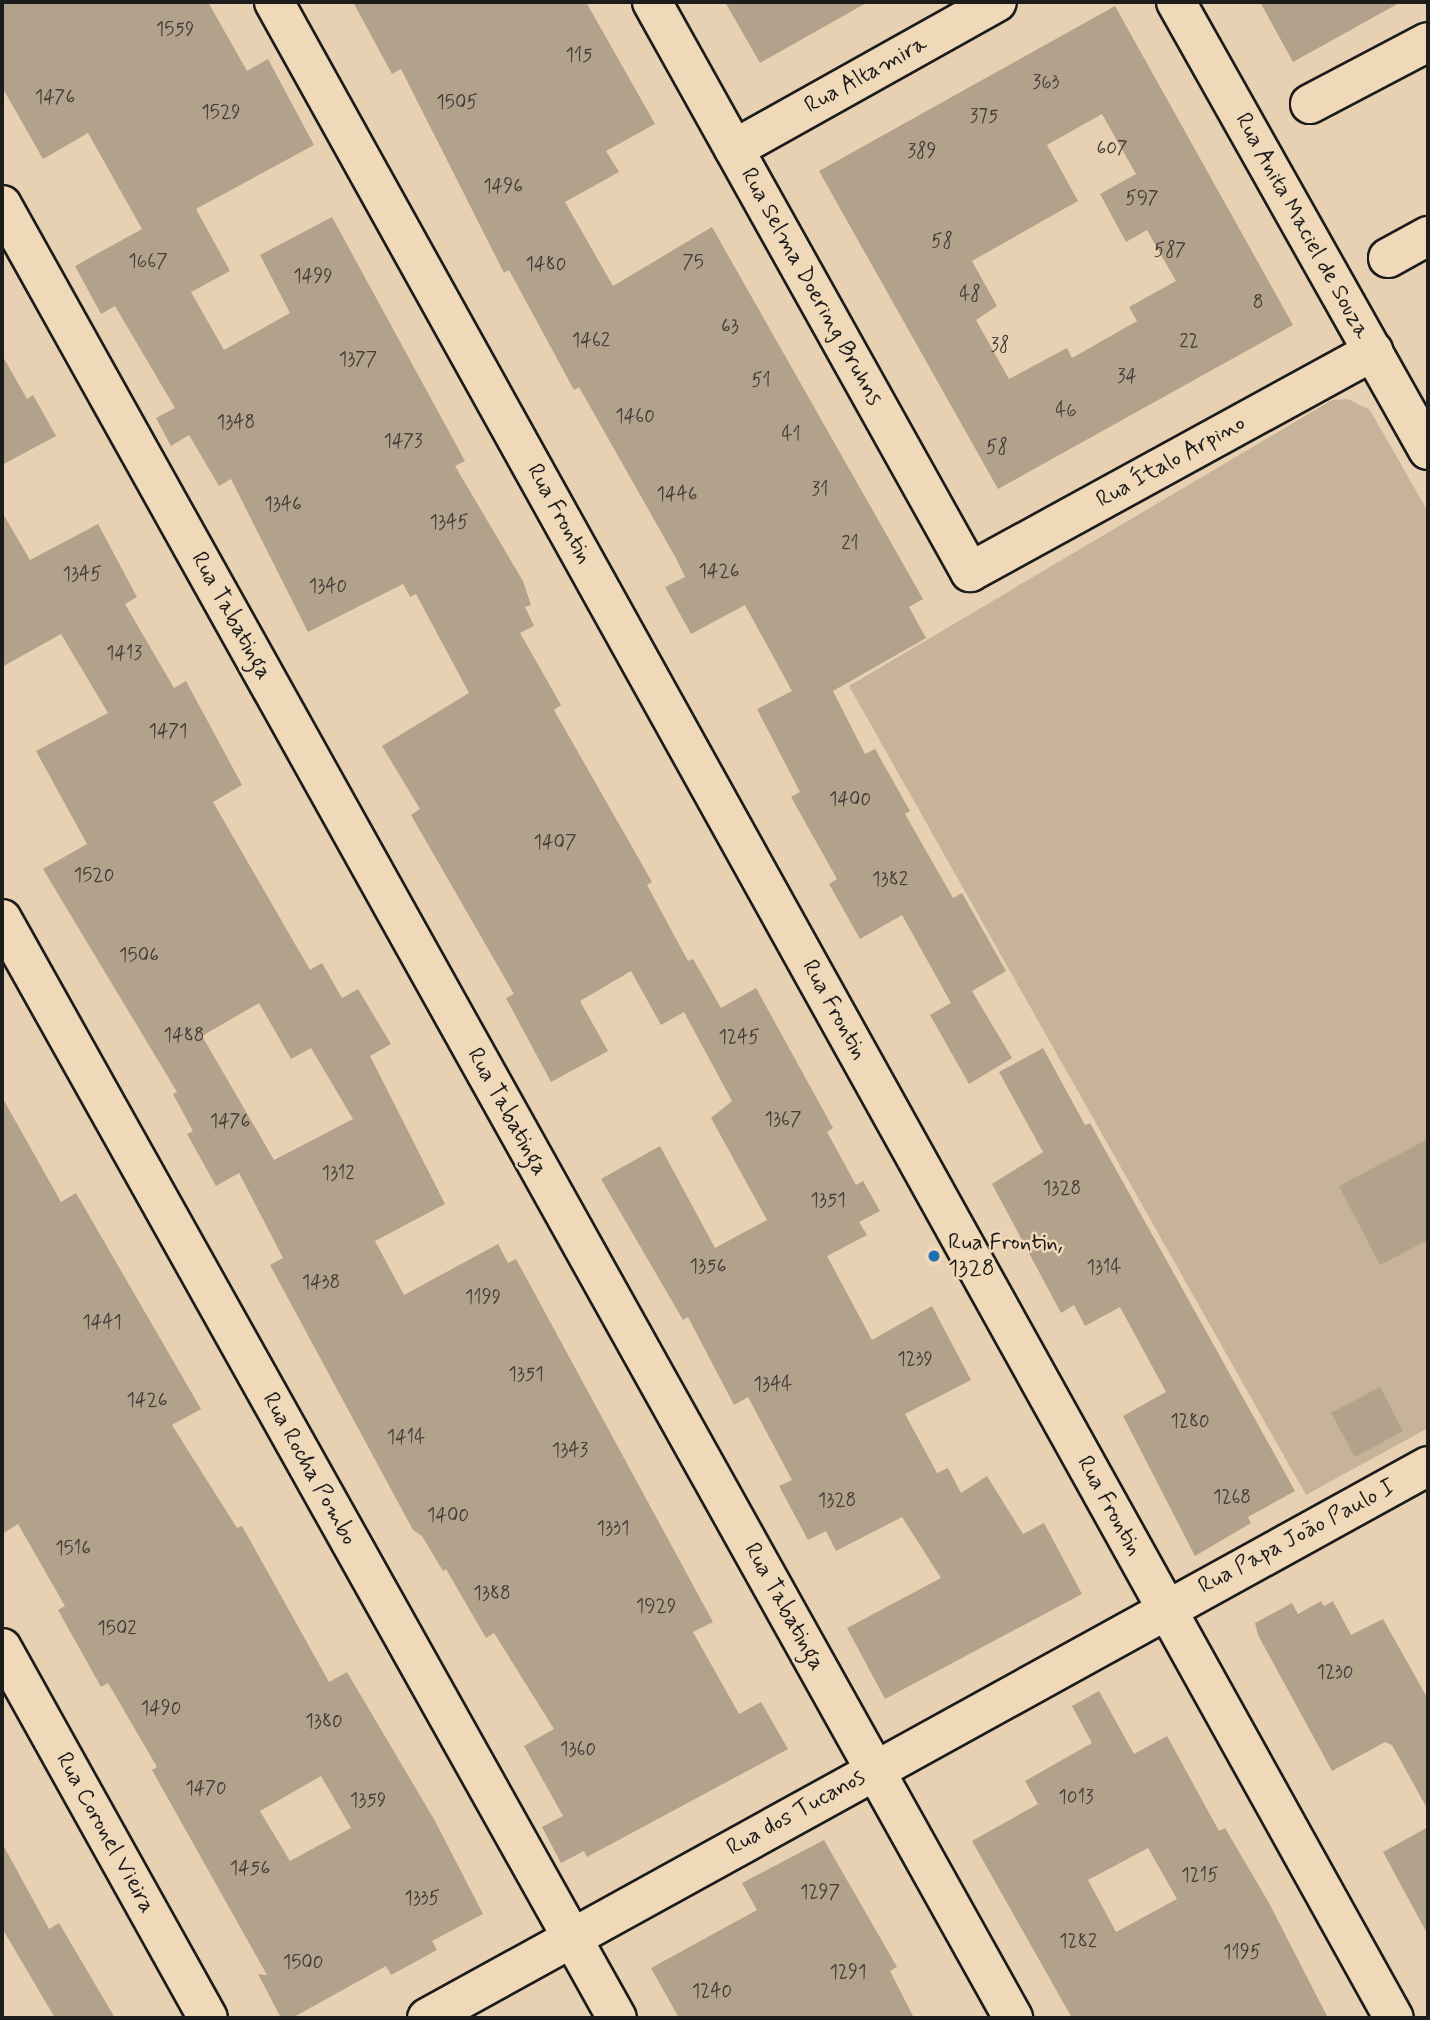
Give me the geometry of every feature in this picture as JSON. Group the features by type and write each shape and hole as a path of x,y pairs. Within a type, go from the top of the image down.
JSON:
{"street":[{"name":"Rua Frontin","path":"274,2 1394,2018"},
{"name":"Rua Selma Doering Bruhns","path":"652,2 970,572"},
{"name":"Rua Altamira","path":"734,149 997,2"},
{"name":"Rua Anita Maciel de Souza","path":"1176,2 1428,450"},
{"path":"1310,104 1428,42"},
{"name":"Rua Tabatinga","path":"2,205 1013,2018"},
{"path":"1388,258 1428,236"},
{"name":"Rua Ítalo Arpino","path":"970,572 1373,351"},
{"name":"Rua Rocha Pombo","path":"2,919 617,2018"},
{"name":"Rua Papa João Paulo I","path":"1165,1608 1428,1466"},
{"name":"Rua dos Tucanos","path":"427,2018 1165,1608"},
{"name":"Rua Coronel Vieira","path":"2,1648 208,2018"}],"shaded area":[{"path":"1348,399 1370,410 1428,512 1428,1428 1306,1495 849,686 1332,400"}],"building":[{"path":"2,2 208,2 247,71 268,59 314,145 196,209 230,271 191,292 224,350 290,313 260,255 332,217 465,461 455,466 523,581 531,605 525,607 534,626 520,633 561,705 554,710 652,882 647,885 688,961 693,959 721,1008 756,988 833,1128 827,1132 856,1185 863,1181 880,1211 859,1222 867,1235 827,1256 872,1340 932,1306 971,1380 905,1414 937,1473 948,1468 961,1493 987,1476 1023,1534 1044,1523 1082,1594 885,1699 847,1628 941,1578 902,1517 836,1551 826,1531 808,1540 779,1486 792,1480 748,1397 734,1405 688,1317 683,1320 601,1179 660,1146 715,1248 767,1220 711,1118 732,1101 684,1012 661,1025 631,971 580,1001 608,1051 551,1082 506,998 514,994 411,815 420,809 382,746 469,693 416,594 410,597 403,584 308,632 231,479 219,486 189,435 171,446 156,418 175,408 115,306 101,314 75,266 142,229 88,133 43,159 2,87"},
{"path":"353,2 586,2 655,124 606,151 619,172 565,202 613,286 712,227 923,599 909,607 926,638 833,691 865,754 875,749 910,811 905,814 953,898 962,893 1006,971 972,991 1012,1058 969,1084 930,1015 951,1003 902,915 860,939 829,884 837,879 791,797 800,792 757,709 792,691 745,605 691,634 665,587 685,577 677,560 579,387 574,390 509,270 504,273 401,69 392,74"},
{"path":"725,2 868,2 760,63"},
{"path":"1260,2 1401,2 1293,62"},
{"path":"1115,6 1293,325 998,489 819,171","holes":["1102,114 1136,174 1100,194 1126,242 1147,230 1176,281 1129,307 1137,321 1072,358 1067,348 1009,379 976,320 997,306 972,261 1078,201 1047,145"]},
{"path":"2,355 27,399 33,395 56,436 2,465"},
{"path":"2,512 30,560 98,524 137,597 125,604 174,688 186,681 242,785 213,802 310,970 322,963 342,998 358,989 391,1044 370,1056 445,1204 375,1241 404,1295 498,1244 508,1263 516,1259 713,1622 693,1632 739,1714 761,1702 788,1749 587,1857 584,1851 561,1863 542,1827 563,1816 524,1746 554,1729 494,1633 486,1638 446,1569 443,1571 422,1536 413,1530 270,1265 283,1258 239,1173 216,1186 187,1134 193,1131 173,1094 177,1092 43,869 87,844 36,751 108,713 61,634 2,667","holes":["259,1003 291,1059 311,1048 353,1119 274,1160 202,1036"]},
{"path":"1043,1048 1085,1125 1090,1123 1295,1491 1248,1517 1251,1523 1195,1556 1123,1416 1166,1392 1120,1307 1085,1326 1074,1305 1061,1313 992,1184 1043,1152 999,1072"},
{"path":"2,1097 61,1202 76,1193 201,1409 172,1425 237,1528 242,1526 329,1682 347,1672 435,1821 483,1914 432,1941 437,1950 391,1975 386,1966 292,2018 281,2018 258,1974 267,1975 152,1770 157,1767 108,1683 101,1687 58,1610 65,1606 18,1524 2,1534","holes":["321,1776 351,1828 290,1861 260,1811"]},
{"path":"1428,1139 1428,1240 1380,1265 1339,1186"},
{"path":"1380,1387 1403,1431 1355,1457 1331,1413"},
{"path":"1321,1601 1324,1606 1333,1601 1351,1635 1383,1619 1428,1699 1428,1810 1392,1745 1385,1742 1332,1771 1258,1635 1255,1623 1292,1603 1298,1614"},
{"path":"1099,1691 1134,1754 1167,1736 1219,1831 1225,1828 1269,1903 1328,2018 1072,2018 972,1841 1038,1804 1025,1781 1092,1743 1072,1706","holes":["1148,1848 1177,1899 1116,1932 1088,1880"]},
{"path":"1428,1827 1428,1935 1383,1852"},
{"path":"824,1840 897,1967 890,1971 914,2018 679,2018 651,1968 757,1910 742,1883"},
{"path":"2,1843 49,1929 59,1923 115,2018 55,2018 2,1928"}],"place":[{"name":"Rua Frontin, 1328","path":"934,1256"}]}
